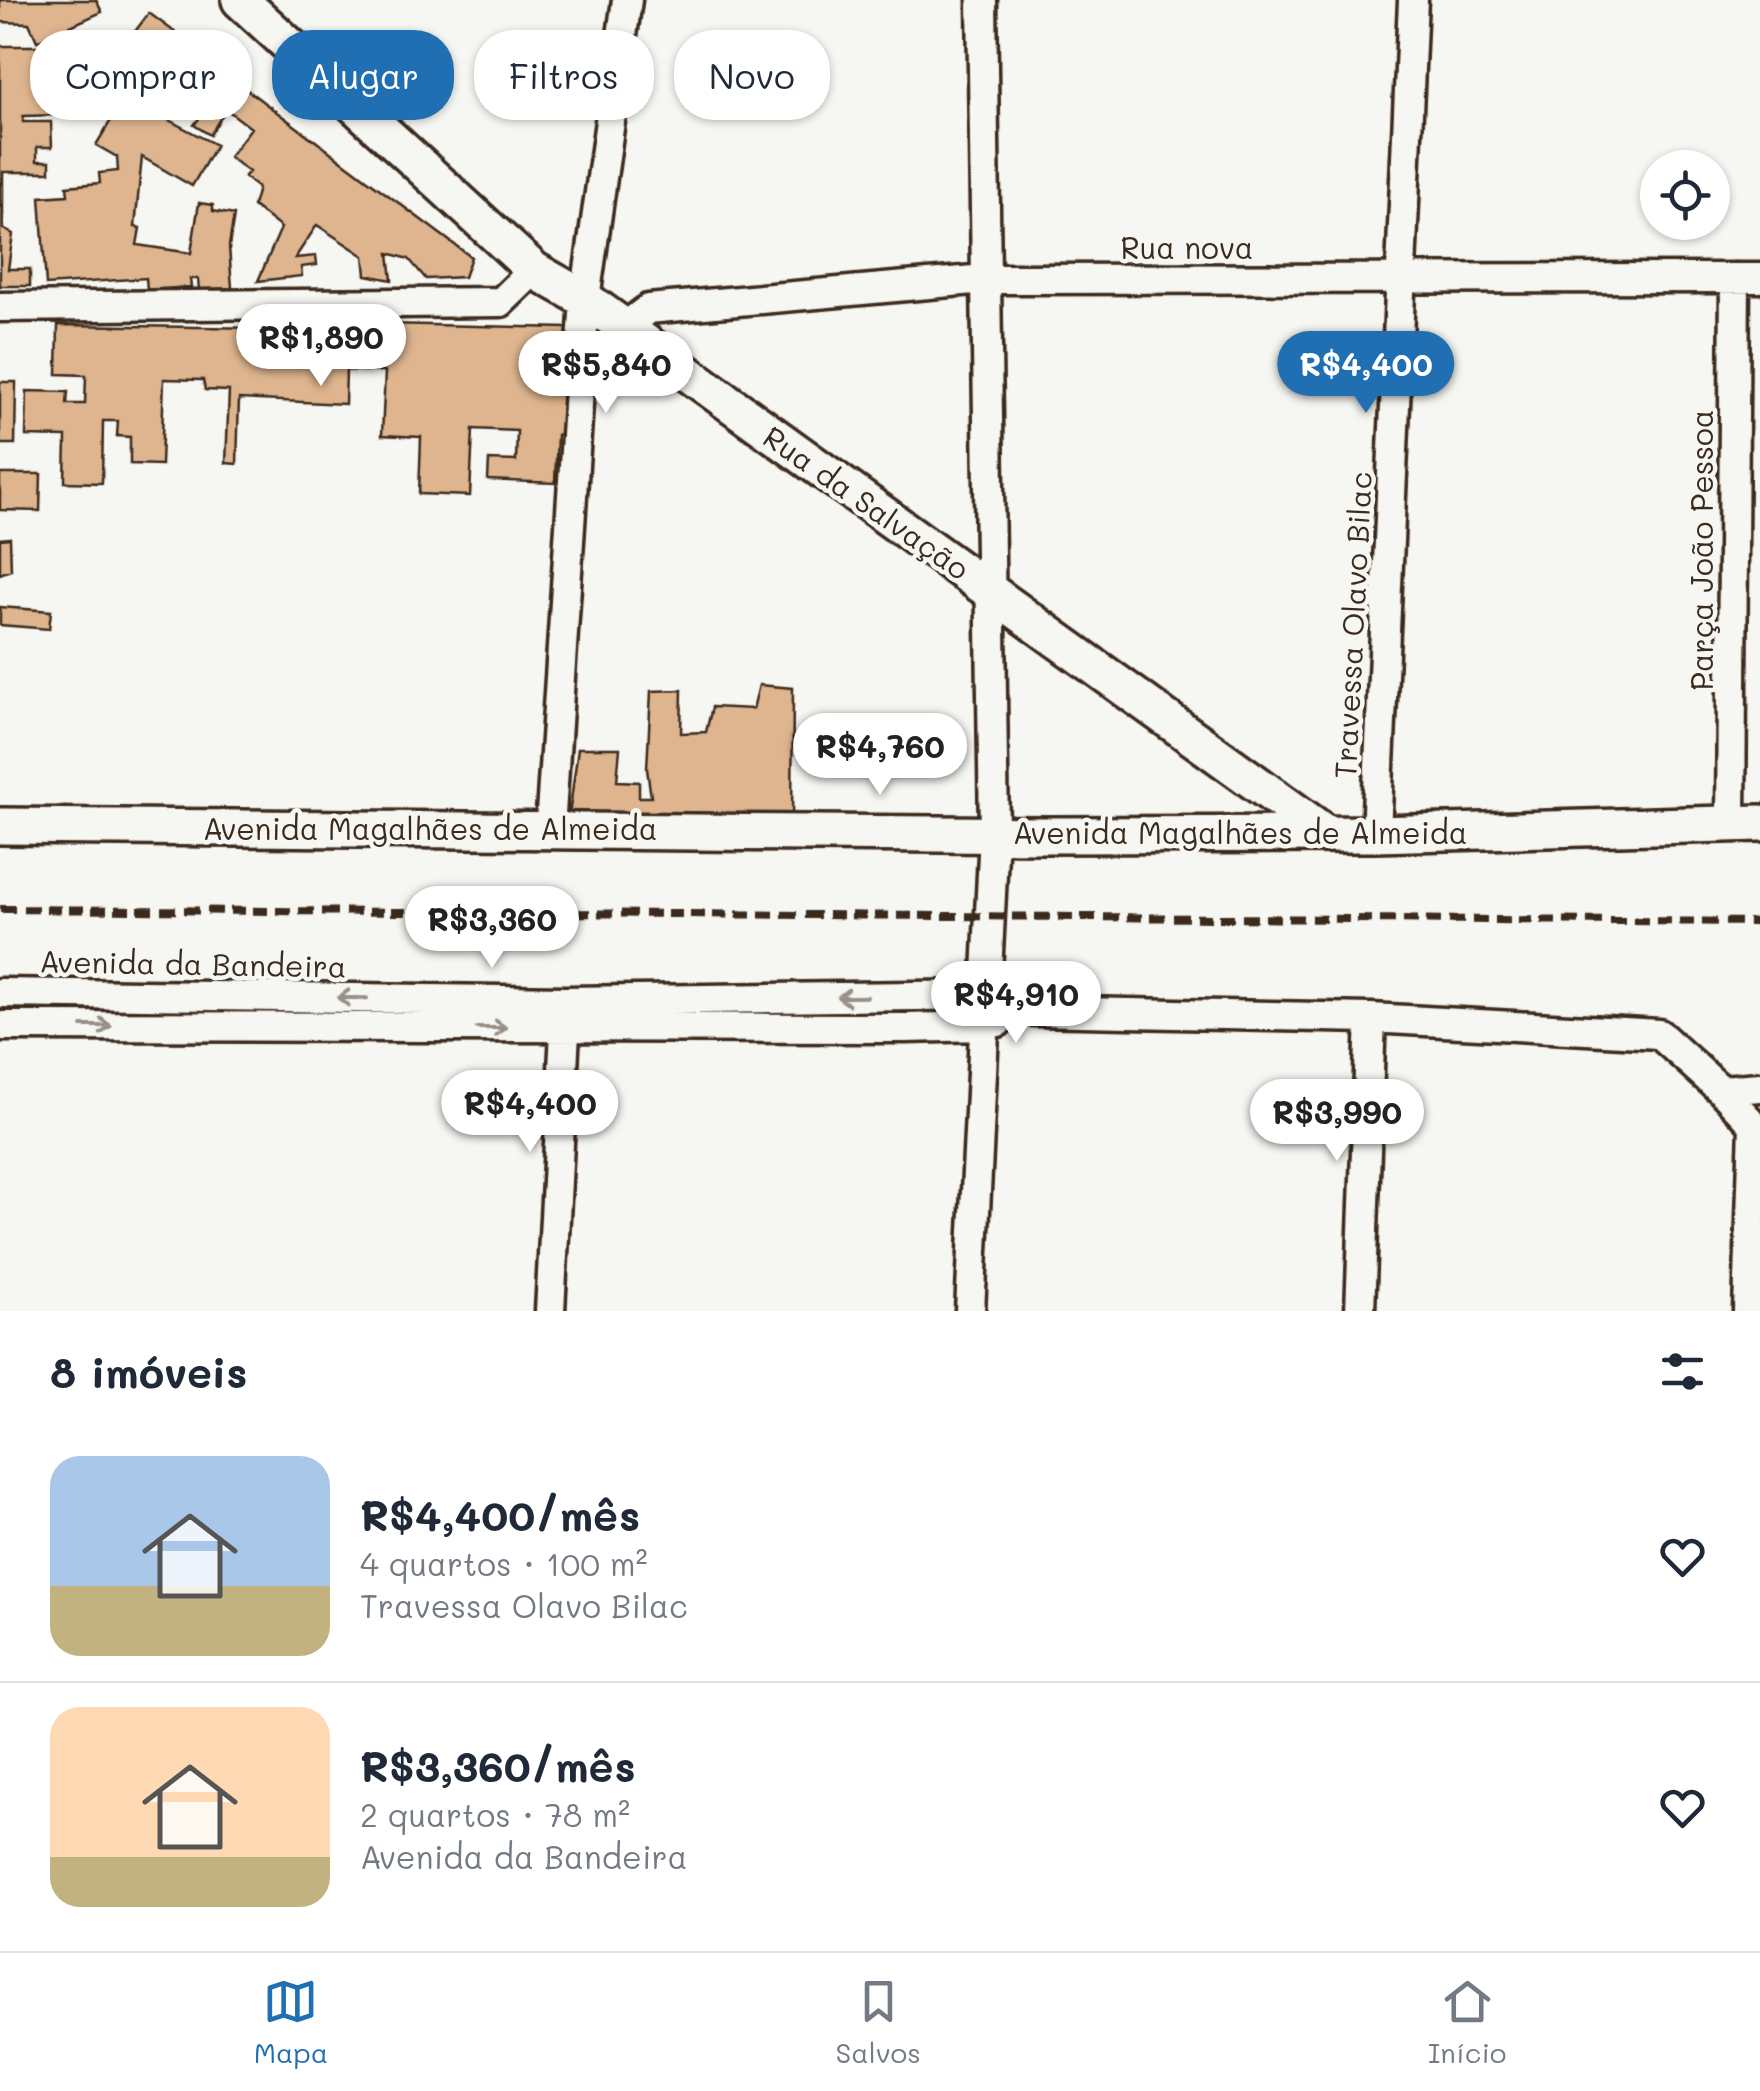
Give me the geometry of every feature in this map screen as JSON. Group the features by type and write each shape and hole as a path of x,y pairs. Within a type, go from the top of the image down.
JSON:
{"street":[{"name":"Rua da Salvação","path":"240,0 534,270 585,299 1325,833"},
{"path":"550,828 585,299 627,0"},
{"path":"970,1311 994,834 982,0"},
{"name":"Travessa Olavo Bilac","path":"1376,834 1413,0"},
{"path":"0,307 501,302 534,270"},
{"name":"Rua nova","path":"622,329 648,309 984,279 1748,278"},
{"name":"Parça João Pessoa","path":"1746,823 1748,278"},
{"name":"Avenida Magalhães de Almeida","path":"0,826 1376,834 1746,823"},
{"name":"Avenida da Bandeira","path":"0,993 982,1026"},
{"path":"985,995 1033,1011 1371,1018 1659,1034 1757,1125 1748,1311"},
{"name":"Avenida da Bandeira","path":"0,1026 566,1014 985,995"},
{"path":"982,1026 1033,1011"},
{"path":"550,1311 566,1014"},
{"path":"1360,1311 1371,1018"},
{"path":"1721,1090 1760,1087"}],"building":[{"path":"0,0 96,0 102,12 62,30 32,30 29,23 0,22"},
{"path":"149,13 172,30 136,30"},
{"path":"0,46 30,46 30,116 23,116 23,122 51,122 52,147 37,147 37,161 50,161 50,172 3,172 3,229 13,234 8,269 30,269 30,286 0,286"},
{"path":"252,93 272,108 272,120 288,120 471,257 464,277 426,279 409,259 389,253 392,280 366,275 364,256 317,225 295,258 316,256 317,265 301,267 302,276 258,281 281,228 253,206 258,188 244,177 249,172 229,157 251,128 240,120 252,120"},
{"path":"111,120 169,120 216,145 192,186 142,157 135,227 140,228 137,245 191,253 199,203 213,205 213,211 234,215 229,246 232,288 199,290 198,279 190,279 191,287 147,290 146,278 46,285 40,197 68,195 67,186 100,183 99,173 118,171 117,157 96,145"},
{"path":"198,120 219,120 210,135 194,125"},
{"path":"385,324 568,328 565,432 557,435 555,483 488,480 489,460 516,461 517,431 473,429 470,496 419,494 421,437 382,435 385,372 346,370 345,404 239,399 237,464 226,463 229,391 205,390 203,380 164,379 161,465 130,464 130,437 117,436 118,421 103,421 102,483 65,482 66,437 26,436 27,391 68,392 67,404 85,404 86,375 57,374 58,325 348,329 350,335 381,333"},
{"path":"0,382 16,382 15,444 0,444"},
{"path":"0,474 41,474 40,511 0,510"},
{"path":"10,538 11,570 0,574 0,539"},
{"path":"0,607 51,611 49,629 0,625"},
{"path":"759,685 793,688 792,823 742,823 743,813 568,823 578,748 620,748 617,781 639,782 639,797 651,797 647,769 651,691 682,690 681,733 706,732 712,707 753,709"}],"railway":[{"path":"0,909 1760,922"}]}
